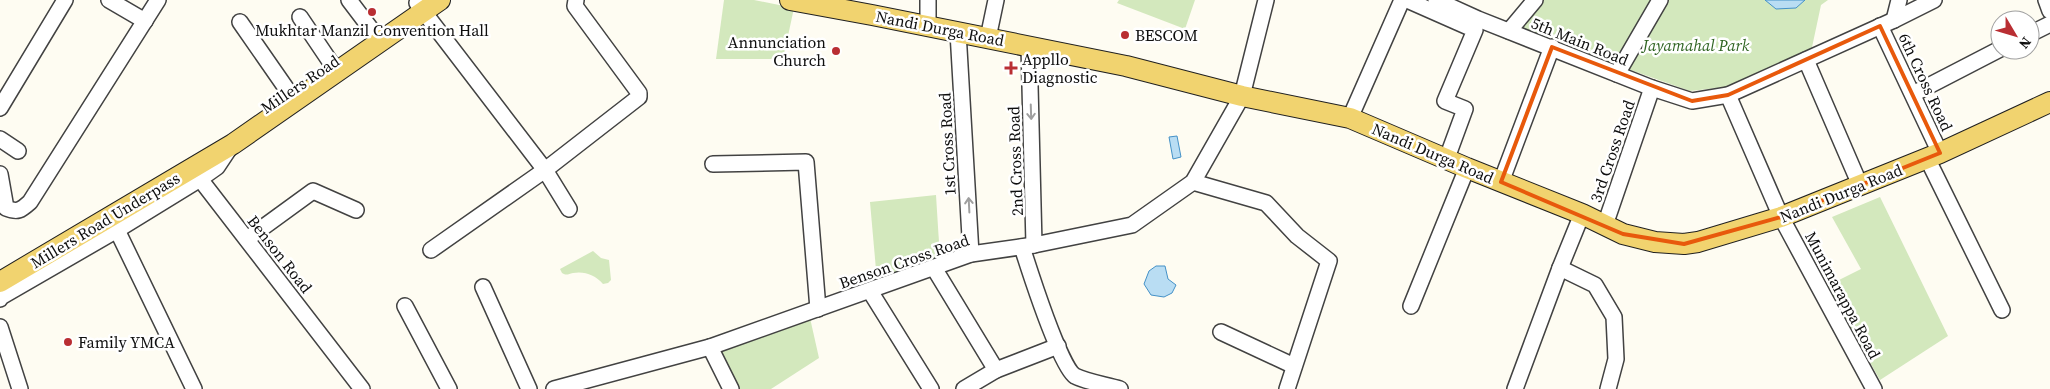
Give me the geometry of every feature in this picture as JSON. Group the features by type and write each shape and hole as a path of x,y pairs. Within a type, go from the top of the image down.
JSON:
{"main road":[{"name":"Millers Road","path":"177,164 245,122 374,33 421,5 440,0"},
{"name":"Nandi Durga Road","path":"790,0 1126,66 1242,96 1350,118 1582,214 1623,234 1655,242 1684,244 1698,242 1781,218 1933,156 2050,102"},
{"name":"Millers Road","path":"210,158 233,144 421,5"},
{"name":"Millers Road Underpass","path":"0,282 210,158"},
{"name":"Millers Road Underpass","path":"0,266 177,164"}],"street":[{"path":"0,108 65,0"},
{"path":"109,0 145,21"},
{"path":"0,174 6,208 14,212 20,211 30,202 158,0"},
{"path":"349,0 374,33"},
{"path":"431,250 545,170 640,95 575,6 574,2 576,0"},
{"path":"928,0 928,26"},
{"path":"988,38 996,0"},
{"path":"1242,96 1266,0"},
{"path":"1350,118 1402,0"},
{"path":"1407,0 1475,30 1445,101 1465,109 1446,158"},
{"name":"5th Main Road","path":"1436,0 1652,88 1692,101 1728,95 1934,0"},
{"path":"1509,31 1535,0"},
{"path":"1617,74 1660,0"},
{"path":"1887,23 1899,0"},
{"path":"2046,0 2050,11"},
{"path":"421,5 545,170 568,209"},
{"path":"300,17 331,63"},
{"path":"240,22 288,91"},
{"name":"6th Cross Road","path":"1887,23 1933,156 2002,310"},
{"name":"1st Cross Road","path":"958,32 971,254"},
{"name":"2nd Cross Road","path":"1029,46 1028,246 1058,346 1067,367 1075,375 1120,389"},
{"path":"1501,182 1552,47"},
{"path":"1913,94 1990,54"},
{"path":"1806,60 1860,185"},
{"name":"3rd Cross Road","path":"1605,225 1652,88"},
{"name":"Munimarappa Road","path":"1728,95 1781,218 1874,389"},
{"name":"Benson Cross Road","path":"554,389 599,383 710,348 971,254 1028,246 1132,225 1193,182 1242,96"},
{"path":"0,138 18,150"},
{"path":"0,299 118,230 200,179 217,167 233,144"},
{"path":"713,164 806,162 818,309"},
{"path":"1411,306 1467,168"},
{"name":"Benson Road","path":"200,179 362,389"},
{"path":"1193,182 1266,203 1297,236 1329,261 1287,389"},
{"path":"247,239 313,191 356,210"},
{"path":"1515,389 1582,214"},
{"path":"118,230 194,389"},
{"path":"934,268 996,370"},
{"path":"1560,268 1595,286 1614,317 1616,359 1608,389"},
{"path":"483,287 529,389"},
{"path":"870,291 931,389"},
{"path":"404,306 449,389"},
{"path":"0,327 20,389"},
{"path":"1220,332 1294,366"},
{"path":"964,389 996,370 1058,346"},
{"path":"710,348 732,389"}],"highlighted area":[{"path":"1880,26 1940,153 1781,217 1684,244 1623,234 1501,182 1552,47 1692,101 1728,95"}],"green space":[{"path":"724,0 754,0 794,8 783,59 716,59"},
{"path":"1119,0 1195,0 1185,29 1117,3"},
{"path":"1541,0 1655,0 1615,67 1516,30"},
{"name":"Jayamahal Park","path":"1665,0 1828,0 1821,5 1811,52 1734,86 1690,91 1625,68"},
{"path":"936,195 940,258 877,281 870,202"},
{"path":"1880,197 1948,336 1880,380 1827,286 1861,269 1832,217"},
{"path":"593,251 601,258 609,260 611,280 608,283 603,284 597,278 586,273 566,275 562,273 560,269"},
{"path":"810,318 819,358 771,389 739,389 716,349"}],"water":[{"path":"1765,0 1805,0 1796,8 1776,9"},
{"path":"1177,136 1181,157 1173,159 1169,137"},
{"path":"1156,266 1165,266 1168,279 1176,285 1172,293 1164,297 1151,295 1144,284 1149,271"}],"place":[{"name":"Mukhtar Manzil Convention Hall","path":"372,12"},
{"name":"BESCOM","path":"1125,35"},
{"name":"Annunciation Church","path":"836,51"},
{"name":"Appllo Diagnostic","path":"1011,68"},
{"name":"Family YMCA","path":"68,342"}]}
